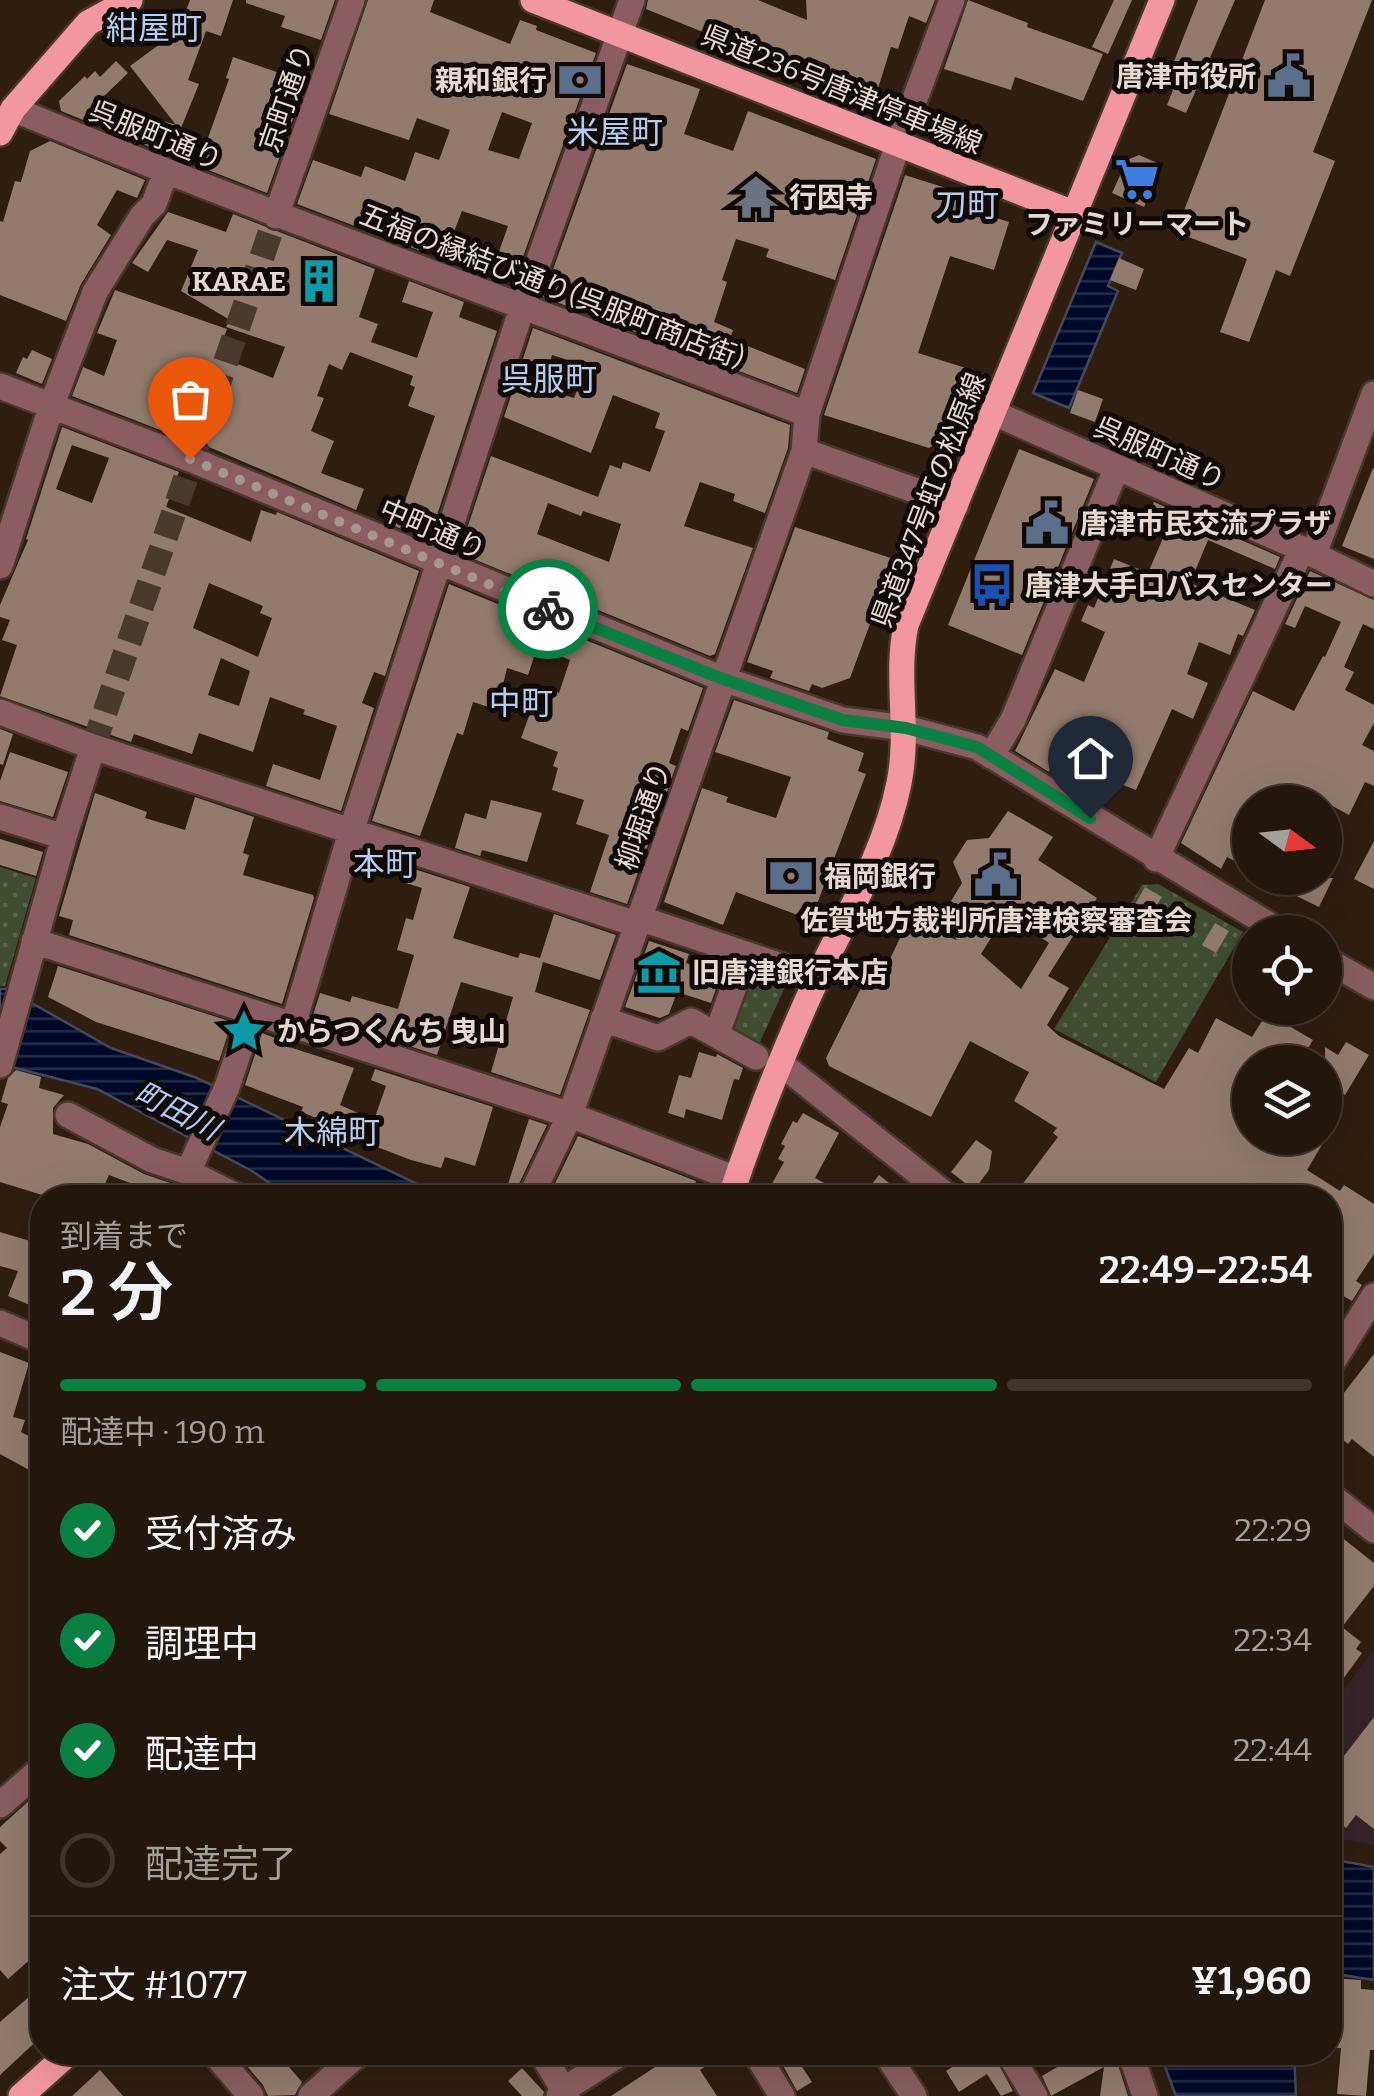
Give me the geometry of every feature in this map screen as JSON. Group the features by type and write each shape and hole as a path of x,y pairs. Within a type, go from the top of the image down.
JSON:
{"main road":[{"path":"0,133 13,109 88,23 130,0"},
{"name":"県道236号唐津停車場線","path":"533,0 1073,213"},
{"name":"県道347号虹の松原線","path":"734,1185 768,1060 818,978 886,828 899,784 906,728 899,658 906,625 1162,0"},
{"path":"20,2096 55,2065"}],"street":[{"name":"京町通り","path":"276,216 352,0"},
{"path":"292,1025 523,305 632,0"},
{"name":"柳堀通り","path":"536,1185 570,1115 804,450 806,414 898,144 952,0"},
{"name":"呉服町通り","path":"13,109 276,216"},
{"path":"0,566 52,404 95,292 142,216 154,204 166,171"},
{"name":"五福の縁結び通り(呉服町商店街)","path":"276,216 523,305 806,414"},
{"name":"中町通り","path":"0,386 723,679 843,720 906,728 977,747 1252,915"},
{"path":"1156,859 1308,552 1374,394"},
{"name":"呉服町通り","path":"994,413 1374,584"},
{"path":"804,450 956,505"},
{"path":"991,756 1013,720 1117,467"},
{"path":"0,712 93,747 351,832 818,978"},
{"path":"0,1065 93,747"},
{"path":"0,817 64,837"},
{"path":"34,941 570,1115 726,1185"},
{"path":"717,1033 746,954"},
{"path":"1342,968 1374,988"},
{"path":"188,1172 227,1087 252,1013"},
{"path":"604,1019 658,1038 691,1021 717,1033 768,1060 933,1185"},
{"path":"68,1115 152,1160 213,1185"},
{"path":"1342,1347 1374,1296"},
{"path":"0,1323 30,1337"},
{"path":"1342,1505 1374,1530"},
{"path":"0,1805 30,1779"},
{"path":"224,2065 251,2096"},
{"path":"311,2096 346,2065"},
{"path":"548,2065 563,2094 604,2065"},
{"path":"762,2065 782,2096"},
{"path":"894,2065 914,2096"},
{"path":"1016,2065 1036,2096"},
{"path":"1134,2065 1145,2096"}],"shaded area":[{"path":"1374,1650 1374,1845 1342,1839 1342,1692"}],"green space":[{"path":"0,867 36,878 5,986 0,986"},
{"path":"1158,884 1232,926 1232,951 1156,1082 1054,1029 1142,885"},
{"path":"747,966 779,977 784,989 756,1051 725,1031"}],"water":[{"path":"1096,242 1122,253 1108,286 1118,291 1069,408 1033,393"},
{"name":"町田川","path":"0,989 7,989 111,1048 197,1078 419,1185 272,1185 97,1089 0,1064"},
{"path":"1342,1861 1374,1867 1374,1980 1342,1975"},
{"path":"1164,2065 1295,2065 1296,2096 1176,2096"}],"building":[{"path":"190,0 233,0 221,36 206,31 188,80 199,84 170,155 61,111 59,101 85,76 87,79 95,71 100,77 116,61 128,73 99,101 176,125 130,66 160,44 171,13 183,18"},
{"path":"246,0 335,0 321,40 281,27 285,16"},
{"path":"368,0 434,0 430,12 510,44 520,20 596,53 519,268 496,260 508,226 462,211 448,247 429,241 426,253 297,204 313,160 361,177 365,166 405,181 415,152 439,160 450,130 417,118 409,140 329,114","holes":["502,112 532,123 519,159 488,150"]},
{"path":"648,0 758,0 807,20 806,0 935,0 926,23 909,16 898,49 891,47 875,98 646,9"},
{"path":"968,0 1028,23 1027,27 1103,54 1083,101 1015,77 1011,90 944,69"},
{"path":"1114,0 1132,0 1108,54 1092,47"},
{"path":"1198,0 1235,0 1186,113 1167,105 1173,90 1164,87"},
{"name":"唐津市役所","path":"1265,0 1372,0 1313,152 1335,161 1290,276 1276,270 1249,342 1220,332 1247,259 1178,233"},
{"path":"233,57 306,82 267,193 198,166"},
{"path":"627,64 700,89 684,134 733,151 748,111 876,159 835,280 766,257 769,249 736,239 722,280 727,282 714,322 733,330 730,339 805,369 797,393 543,297"},
{"path":"50,141 145,180 137,198 117,190 97,225 111,235 81,284 66,321 0,295 0,221 3,222 15,181 21,182 30,151"},
{"name":"ファミリーマート","path":"1139,155 1162,165 1144,207 1112,193 1127,160"},
{"path":"905,175 974,197 970,210 1009,222 994,270 950,256 918,353 985,374 977,402 971,400 962,428 929,448 824,415"},
{"path":"168,212 226,232 233,214 375,269 359,317 378,324 371,342 417,358 433,312 402,302 409,281 464,302 459,317 497,331 429,540 387,523 396,501 404,504 435,416 408,406 415,387 410,385 413,376 350,352 342,370 329,364 317,396 324,398 311,431 334,441 321,473 364,489 356,510 209,447 199,429 181,438 72,396 83,367 104,376 117,340 97,333 115,290 227,329 217,356 273,378 285,347 226,327 230,320 181,291 198,250 167,240 148,272 132,263"},
{"path":"1119,258 1144,269 1136,290 1110,280"},
{"path":"533,328 790,425 788,448 765,513 733,501 735,494 700,482 684,526 753,548 715,654 710,656 459,553 491,456 598,497 610,465 621,469 623,462 650,472 665,431 655,428 660,413 613,395 591,453 504,417","holes":["552,355 587,366 574,398 543,389","548,503 581,516 583,511 621,524 609,562 537,534"]},
{"path":"32,350 52,359 42,384 16,373 23,357 27,359"},
{"path":"1078,390 1103,399 1095,422 1070,413"},
{"path":"62,427 179,472 166,507 251,542 261,510 276,515 277,512 419,571 385,676 374,672 362,703 374,708 341,811 266,786 273,764 320,780 337,726 270,697 253,752 199,733 192,754 134,734 131,742 0,696 17,645 2,640 10,620 0,617 0,605","holes":["72,445 109,458 92,503 56,489","209,583 263,606 260,613 272,618 258,657 193,628","221,658 250,671 239,706 208,695"]},
{"path":"1019,449 1094,479 1022,655 948,625"},
{"path":"1374,469 1374,559 1342,546"},
{"path":"1154,502 1280,557 1275,569 1208,540 1190,583 1255,610 1243,636 1238,634 1230,655 1199,642 1187,674 1208,683 1193,719 1172,709 1136,790 1056,759 1049,772 1015,751 1055,669 1084,682 1105,632 1081,621 1088,605 1094,608 1114,559 1148,573 1169,524 1148,516"},
{"path":"795,527 894,559 850,678 822,688 812,684 809,691 770,678 773,671 747,662"},
{"path":"1310,571 1374,600 1374,629 1363,624 1344,667 1354,672 1345,690 1374,705 1374,723 1362,745 1374,751 1374,786 1365,782 1349,815 1342,811 1342,785 1232,785 1232,860 1227,857 1221,869 1181,843 1253,691 1294,711 1341,622 1305,606 1295,628 1285,624"},
{"path":"449,584 703,688 688,731 681,728 669,763 676,766 627,904 590,892 609,835 576,824 584,800 552,790 558,752 521,738 540,686 559,693 570,660 540,648 528,675 507,668 503,685 499,684 489,707 473,702 463,735 457,733 420,836 372,821"},
{"path":"734,700 829,732 827,739 864,753 858,771 866,774 811,920 736,892 723,925 664,902 702,788 728,797 726,802 776,818 791,777 715,752"},
{"path":"0,729 13,734 3,765 0,764"},
{"path":"10,752 68,772 53,817 0,801 0,781"},
{"path":"95,793 147,812 145,818 185,830 195,797 254,817 243,853 249,855 243,875 314,898 282,1004 69,935 73,920 59,916"},
{"path":"491,800 542,813 527,862 482,850 480,856 455,848 465,813 486,819"},
{"path":"1008,811 1053,837 1038,860 1097,898 1048,976 1069,988 1047,1025 1059,1036 1164,1089 1189,1048 1198,1053 1216,1018 1252,1037 1260,1025 1287,1025 1313,1040 1310,1045 1232,1045 1232,1155 1316,1155 1307,1170 1331,1185 1022,1185 1058,1137 1053,1133 1057,1128 1014,1101 1029,1072 970,1041 931,1117 829,1066 826,1058 866,978 878,984 910,917 956,940 951,901 962,883 953,862 967,840 989,838","holes":["1006,914 1049,943 1021,989 981,954"]},
{"path":"0,839 43,852 36,876 0,865"},
{"path":"1374,841 1374,889 1354,879"},
{"path":"411,868 470,887 453,938 518,958 520,953 540,958 554,914 616,935 600,980 543,962 535,992 590,1010 560,1095 491,1072 513,997 461,982 437,1055 313,1015 320,993 350,1002 352,996 398,1009 414,955 397,950 406,918 413,920 422,888 406,883"},
{"path":"1145,887 1162,897 1150,916 1134,906"},
{"path":"1294,895 1325,895 1319,907"},
{"path":"1215,923 1229,931 1216,953 1202,945"},
{"name":"旧唐津銀行本店","path":"649,941 689,954 686,963 709,971 707,976 719,980 711,1003 677,992 669,1014 660,1018 625,1007"},
{"path":"58,966 232,1022 219,1061 96,1022 48,997"},
{"path":"262,1033 278,1039 277,1043 354,1068 340,1105 374,1120 386,1086 371,1080 375,1069 493,1107 475,1166 445,1157 441,1168 411,1160 338,1132 340,1127 301,1112 303,1107 245,1085"},
{"path":"1346,1042 1369,1055 1345,1095 1342,1093 1342,1048"},
{"path":"699,1052 716,1057 717,1054 743,1068 739,1080 734,1079 722,1120 686,1109 684,1118 668,1113 679,1075 691,1078"},
{"path":"16,1070 41,1077 39,1088 64,1095 53,1108 53,1134 88,1144 144,1174 176,1185 135,1185 109,1175 104,1185 30,1185 30,1191 0,1182 0,1127 8,1104 1,1102 8,1078"},
{"path":"803,1113 839,1133 815,1178 828,1185 771,1185 784,1162 778,1159 785,1146 781,1144 793,1121 797,1123"},
{"path":"529,1119 547,1125 518,1185 508,1184"},
{"path":"578,1136 696,1181 695,1185 554,1185"},
{"path":"976,1140 992,1151 989,1170 978,1185 968,1185 951,1172"},
{"path":"879,1175 892,1185 871,1185"},
{"path":"1344,1185 1374,1204 1374,1254 1356,1281 1362,1285 1352,1301 1342,1295"},
{"path":"0,1232 30,1241 30,1305 8,1296 18,1271 0,1266"},
{"path":"0,1352 29,1363 13,1417 25,1420 21,1432 30,1437 30,1470 0,1454"},
{"path":"1374,1354 1374,1457 1352,1439 1348,1444 1342,1439 1342,1395"},
{"path":"1342,1538 1374,1563 1374,1586 1342,1627"},
{"path":"1342,1627 1361,1642 1356,1649 1362,1653 1342,1680"},
{"path":"1374,1717 1374,1829 1356,1815 1346,1828 1342,1825 1342,1758"},
{"path":"30,1800 30,1960 8,1979 0,1970 0,1854 7,1848 0,1841 0,1827"},
{"path":"1342,1979 1361,1980 1361,1989 1374,1990 1374,2050 1370,2050 1366,2096 1337,2094 1342,2065"},
{"path":"30,1996 30,2047 0,2075 0,2022"},
{"path":"246,2065 287,2065 302,2082 295,2095 268,2096"},
{"path":"658,2065 707,2065 700,2070 717,2096 611,2096"},
{"path":"783,2065 801,2065 812,2082 797,2091"},
{"path":"955,2065 999,2065 1013,2091 1001,2096 987,2074 959,2092 946,2071"},
{"path":"1061,2065 1118,2065 1128,2096 1100,2096 1104,2067 1051,2096 1042,2076"},
{"path":"522,2068 544,2092 543,2096 522,2096 508,2081"},
{"path":"100,2070 123,2096 72,2096"}],"tunnel":[{"path":"93,747 276,216"}],"way so far":[{"path":"190,459 548,609"}],"place":[{"name":"唐津市役所","path":"1289,76"},
{"name":"親和銀行","path":"580,80"},
{"name":"ファミリーマート","path":"1137,179"},
{"name":"行因寺","path":"756,197"},
{"name":"KARAE","path":"319,281"},
{"name":"唐津市民交流プラザ","path":"1047,523"},
{"name":"唐津大手口バスセンター","path":"992,585"},
{"name":"佐賀地方裁判所唐津検察審査会","path":"996,875"},
{"name":"福岡銀行","path":"791,876"},
{"name":"旧唐津銀行本店","path":"659,972"},
{"name":"からつくんち 曳山","path":"244,1031"}],"district":[{"name":"紺屋町","path":"154,28"},
{"name":"米屋町","path":"615,132"},
{"name":"刀町","path":"967,205"},
{"name":"呉服町","path":"549,379"},
{"name":"中町","path":"521,703"},
{"name":"本町","path":"385,864"},
{"name":"木綿町","path":"332,1132"}],"route":[{"path":"548,609 723,679 843,720 906,728 977,747 1090,818"}]}
